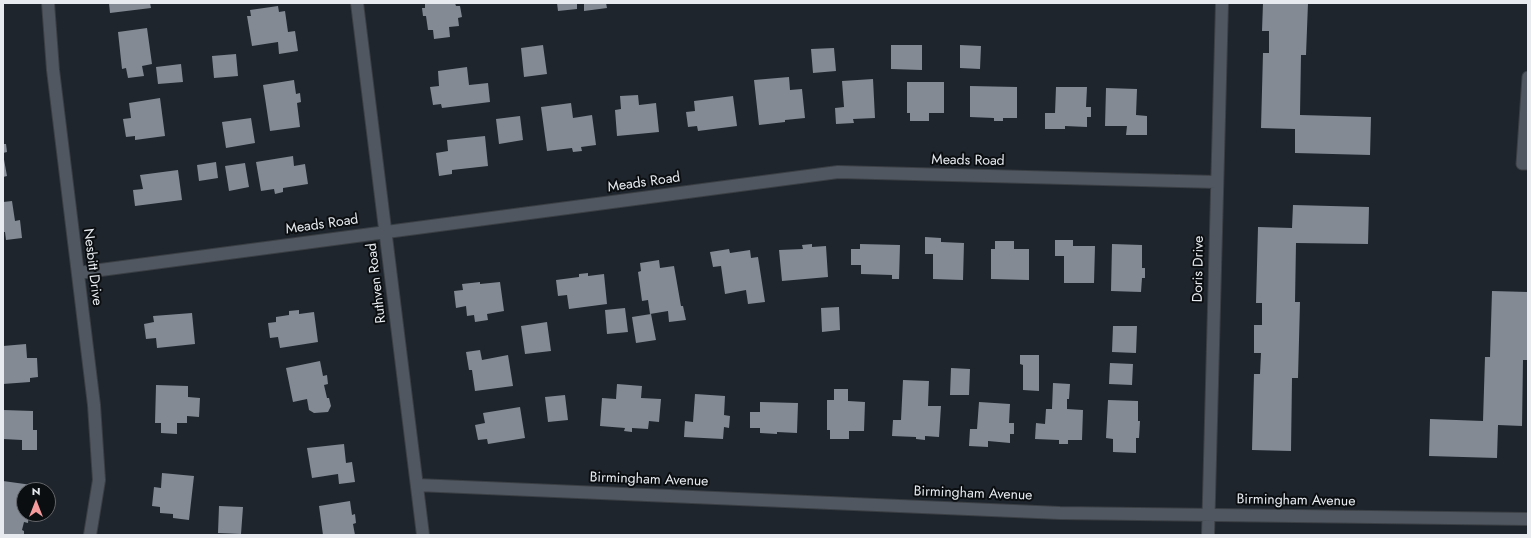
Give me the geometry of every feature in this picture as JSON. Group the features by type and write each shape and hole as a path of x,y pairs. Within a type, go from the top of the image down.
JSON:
{"street":[{"name":"Nesbitt Drive","path":"48,3 53,70 94,405 99,480 90,535"},
{"name":"Ruthven Road","path":"357,3 423,535"},
{"name":"Doris Drive","path":"1208,535 1216,182 1222,3"},
{"name":"Meads Road","path":"78,273 838,172 1216,182"},
{"name":"Birmingham Avenue","path":"417,485 1060,513 1528,519"}],"lane":[{"path":"1528,77 1522,164 1528,164"}],"building":[{"path":"109,3 150,3 151,8 110,13"},
{"path":"425,3 455,3 456,6 460,6 462,17 458,18 459,26 449,27 450,37 434,39 433,30 428,30 426,16 423,16 422,8 425,8"},
{"path":"557,3 577,3 577,9 558,11"},
{"path":"584,3 606,3 607,8 584,11"},
{"path":"1263,3 1308,3 1306,55 1301,55 1300,115 1371,117 1370,155 1295,153 1295,129 1261,128 1263,53 1269,53 1269,31 1262,31"},
{"path":"278,6 279,12 285,11 288,32 295,31 298,51 279,54 278,42 252,46 247,16 251,16 250,10"},
{"path":"147,28 152,64 142,66 144,76 128,78 126,68 122,69 118,32"},
{"path":"543,45 547,74 524,77 521,48"},
{"path":"891,45 922,45 922,70 891,69"},
{"path":"960,45 981,46 980,69 960,68"},
{"path":"834,48 836,71 813,73 811,49"},
{"path":"236,54 238,76 214,78 212,56"},
{"path":"181,64 183,82 158,84 156,67"},
{"path":"467,67 469,85 488,83 490,102 442,108 441,104 433,105 430,87 439,86 438,71"},
{"path":"789,77 790,90 802,89 805,118 759,125 754,80"},
{"path":"873,79 875,118 853,119 854,123 836,124 835,108 844,107 842,81"},
{"path":"294,80 296,94 300,93 301,102 297,103 300,127 270,131 263,85"},
{"path":"907,82 944,82 944,113 929,113 929,121 910,121 910,113 907,113"},
{"path":"970,86 1017,87 1017,118 1003,118 1003,121 994,121 994,118 970,117"},
{"path":"1056,87 1087,87 1086,107 1091,107 1091,117 1087,117 1087,127 1065,126 1065,129 1045,129 1045,113 1055,113"},
{"path":"1106,88 1137,89 1136,115 1147,116 1147,135 1126,135 1127,126 1105,126"},
{"path":"638,95 639,105 656,103 659,132 617,136 615,110 621,109 620,96"},
{"path":"733,96 737,126 698,131 697,126 688,127 686,112 695,111 694,101"},
{"path":"160,98 165,136 135,140 135,136 126,137 123,119 131,118 129,103"},
{"path":"571,103 573,118 592,115 596,145 581,147 582,151 573,152 572,148 547,151 541,107"},
{"path":"520,116 523,140 499,144 496,119"},
{"path":"251,118 255,143 226,148 222,122"},
{"path":"485,136 488,166 452,170 452,174 439,176 436,153 448,151 447,140"},
{"path":"3,144 6,144 7,152 3,153"},
{"path":"3,154 7,176 3,177"},
{"path":"293,156 294,166 305,164 308,184 283,188 283,192 275,194 274,189 261,191 256,162"},
{"path":"216,162 218,178 199,181 197,165"},
{"path":"245,163 249,187 229,191 225,166"},
{"path":"178,170 182,200 135,206 133,190 143,189 140,175"},
{"path":"12,201 15,221 20,220 22,238 6,240 5,232 3,232 3,202"},
{"path":"1293,205 1369,207 1368,244 1296,243 1295,302 1300,302 1298,378 1292,378 1291,451 1252,450 1254,374 1260,374 1261,353 1254,353 1254,325 1262,325 1262,303 1256,303 1258,227 1292,228"},
{"path":"925,237 941,238 941,242 964,243 963,280 933,279 933,254 925,254"},
{"path":"1055,240 1073,240 1073,246 1095,246 1094,283 1064,283 1064,256 1055,256"},
{"path":"995,241 1014,241 1014,249 1029,249 1029,280 991,279 991,249 995,249"},
{"path":"812,244 812,247 826,246 828,277 782,281 779,250 803,249 802,245"},
{"path":"860,244 900,245 899,279 892,279 892,275 861,274 861,265 851,265 851,249 860,249"},
{"path":"1112,244 1142,245 1142,268 1145,268 1145,278 1142,278 1141,292 1111,291"},
{"path":"729,249 730,253 750,250 751,258 758,257 765,302 748,304 746,290 725,294 721,266 713,267 710,252"},
{"path":"659,260 660,268 674,266 681,306 683,306 686,320 669,322 668,311 650,314 648,300 642,301 638,272 641,271 640,263"},
{"path":"588,273 588,276 604,274 607,304 569,309 567,295 558,296 556,280 579,277 579,274"},
{"path":"480,282 480,284 500,282 504,311 487,314 488,320 475,322 474,315 467,316 466,306 456,308 454,291 463,290 462,284"},
{"path":"1492,291 1528,292 1528,360 1523,360 1522,426 1498,425 1497,458 1429,456 1430,419 1483,421 1485,357 1490,357"},
{"path":"839,307 840,330 822,332 821,308"},
{"path":"625,308 628,332 607,334 605,310"},
{"path":"299,310 299,314 314,312 318,342 280,348 278,337 270,338 268,323 276,322 276,317 289,315 289,311"},
{"path":"192,313 195,344 157,348 156,338 146,339 144,324 154,322 153,316"},
{"path":"651,314 656,340 636,343 632,317"},
{"path":"547,322 551,351 525,354 521,326"},
{"path":"1113,326 1137,326 1136,353 1112,352"},
{"path":"26,344 27,358 37,358 38,377 30,378 30,382 3,384 3,346"},
{"path":"480,350 482,360 508,355 513,386 475,391 472,370 469,370 466,352"},
{"path":"1020,355 1039,355 1039,391 1023,390 1023,365 1020,364"},
{"path":"320,361 323,376 327,375 328,384 324,385 327,398 329,398 331,406 328,412 314,413 309,410 307,399 293,402 286,368"},
{"path":"1110,363 1133,364 1132,385 1109,384"},
{"path":"951,368 970,369 969,395 950,395"},
{"path":"903,380 929,381 928,406 941,406 939,437 925,436 925,440 916,439 916,437 892,436 893,420 901,420"},
{"path":"1053,383 1070,384 1067,409 1083,410 1082,440 1068,440 1068,444 1059,444 1059,440 1035,439 1036,423 1045,424 1046,409 1052,409"},
{"path":"617,384 642,386 641,398 661,399 659,422 649,421 648,429 632,428 632,432 624,431 625,428 600,426 602,398 616,399"},
{"path":"156,385 188,386 188,397 200,398 199,417 187,416 187,423 177,423 177,434 161,433 161,423 155,423"},
{"path":"834,389 848,389 848,401 865,402 864,431 849,431 849,439 830,439 830,430 827,430 827,400 834,400"},
{"path":"695,394 725,396 724,415 730,416 729,428 724,427 723,439 684,437 685,421 693,422"},
{"path":"565,395 568,420 548,422 545,397"},
{"path":"1108,400 1138,401 1138,421 1140,421 1139,438 1136,438 1136,453 1113,452 1113,439 1106,438"},
{"path":"760,402 798,403 797,433 760,433 760,428 750,428 750,412 760,412"},
{"path":"979,402 1010,404 1009,423 1014,423 1014,434 1010,434 1010,443 988,441 988,447 969,446 970,429 977,429"},
{"path":"520,407 525,438 488,444 487,439 478,440 475,425 485,423 483,413"},
{"path":"3,410 33,411 33,430 37,430 37,450 22,450 22,440 3,439"},
{"path":"344,444 346,463 352,462 355,482 339,484 338,474 312,478 307,448"},
{"path":"162,473 194,476 189,520 173,518 173,514 160,513 160,507 152,506 154,487 161,488"},
{"path":"3,481 16,483 16,522 24,522 22,530 24,531 24,535 3,535"},
{"path":"350,501 352,515 355,514 356,523 353,524 355,535 323,535 319,506"},
{"path":"219,506 243,507 241,534 218,533"}]}
